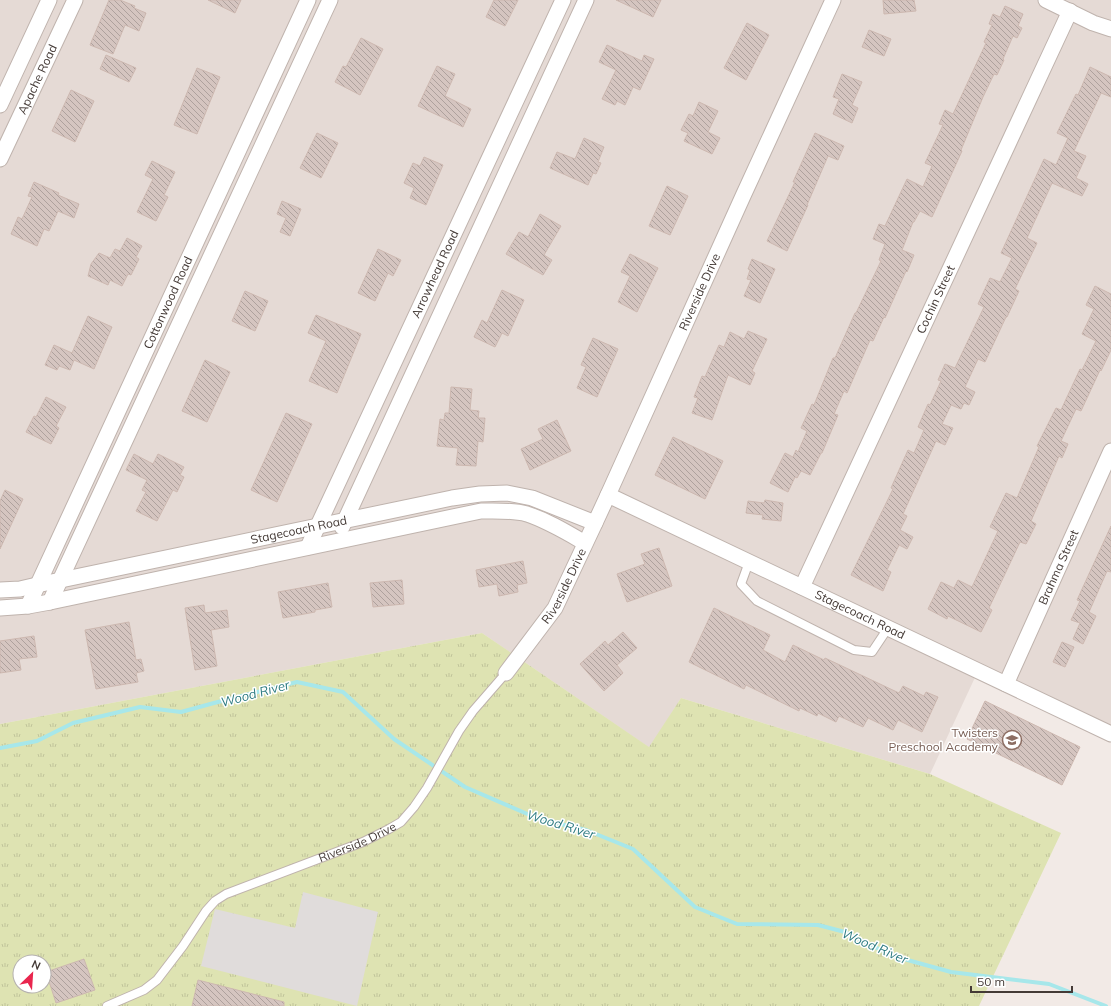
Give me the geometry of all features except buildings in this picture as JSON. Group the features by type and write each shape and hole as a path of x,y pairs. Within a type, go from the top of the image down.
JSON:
{"street":[{"name":"Apache Road","path":"0,105 49,0"},
{"name":"Apache Road","path":"0,159 75,0"},
{"name":"Cottonwood Road","path":"28,606 308,0"},
{"name":"Cottonwood Road","path":"50,602 330,0"},
{"name":"Arrowhead Road","path":"308,547 563,0"},
{"name":"Arrowhead Road","path":"335,542 586,0"},
{"name":"Riverside Drive","path":"506,673 555,608 608,495 833,0"},
{"path":"1046,0 1093,23 1111,29"},
{"name":"Cochin Street","path":"802,587 1070,11"},
{"name":"Brahma Street","path":"1006,684 1111,451"},
{"name":"Stagecoach Road","path":"0,590 37,586 452,498 480,494 507,493 532,498 594,523"},
{"name":"Stagecoach Road","path":"608,495 1111,734"},
{"name":"Stagecoach Road","path":"0,608 28,606 50,602 481,511 505,511 526,514 555,526 585,543"}],"lane":[{"path":"749,562 741,584 757,601 854,650 872,652 888,628"},
{"name":"Riverside Drive","path":"107,1006 144,990 157,980 183,946 206,911 215,901 226,894 363,842 401,822 414,807 427,788 452,742 474,711 506,673"}],"shaded area":[{"path":"0,0 1111,0 1111,734 978,671 930,774 681,698 650,748 482,633 0,724"},
{"path":"303,892 378,912 357,1006 201,966 215,909 295,928"}],"green space":[{"path":"482,633 649,747 681,698 930,774 1061,833 979,1006 0,1006 0,724"}],"waterway":[{"name":"Wood River","path":"0,748 37,741 73,723 140,707 181,712 297,682 343,692 394,739 465,787 539,819 586,830 633,849 695,907 737,924 818,925 845,932 893,956 951,972 1049,984 1106,1006"}],"place":[{"name":"Twisters Preschool Academy","path":"1012,740"}]}
